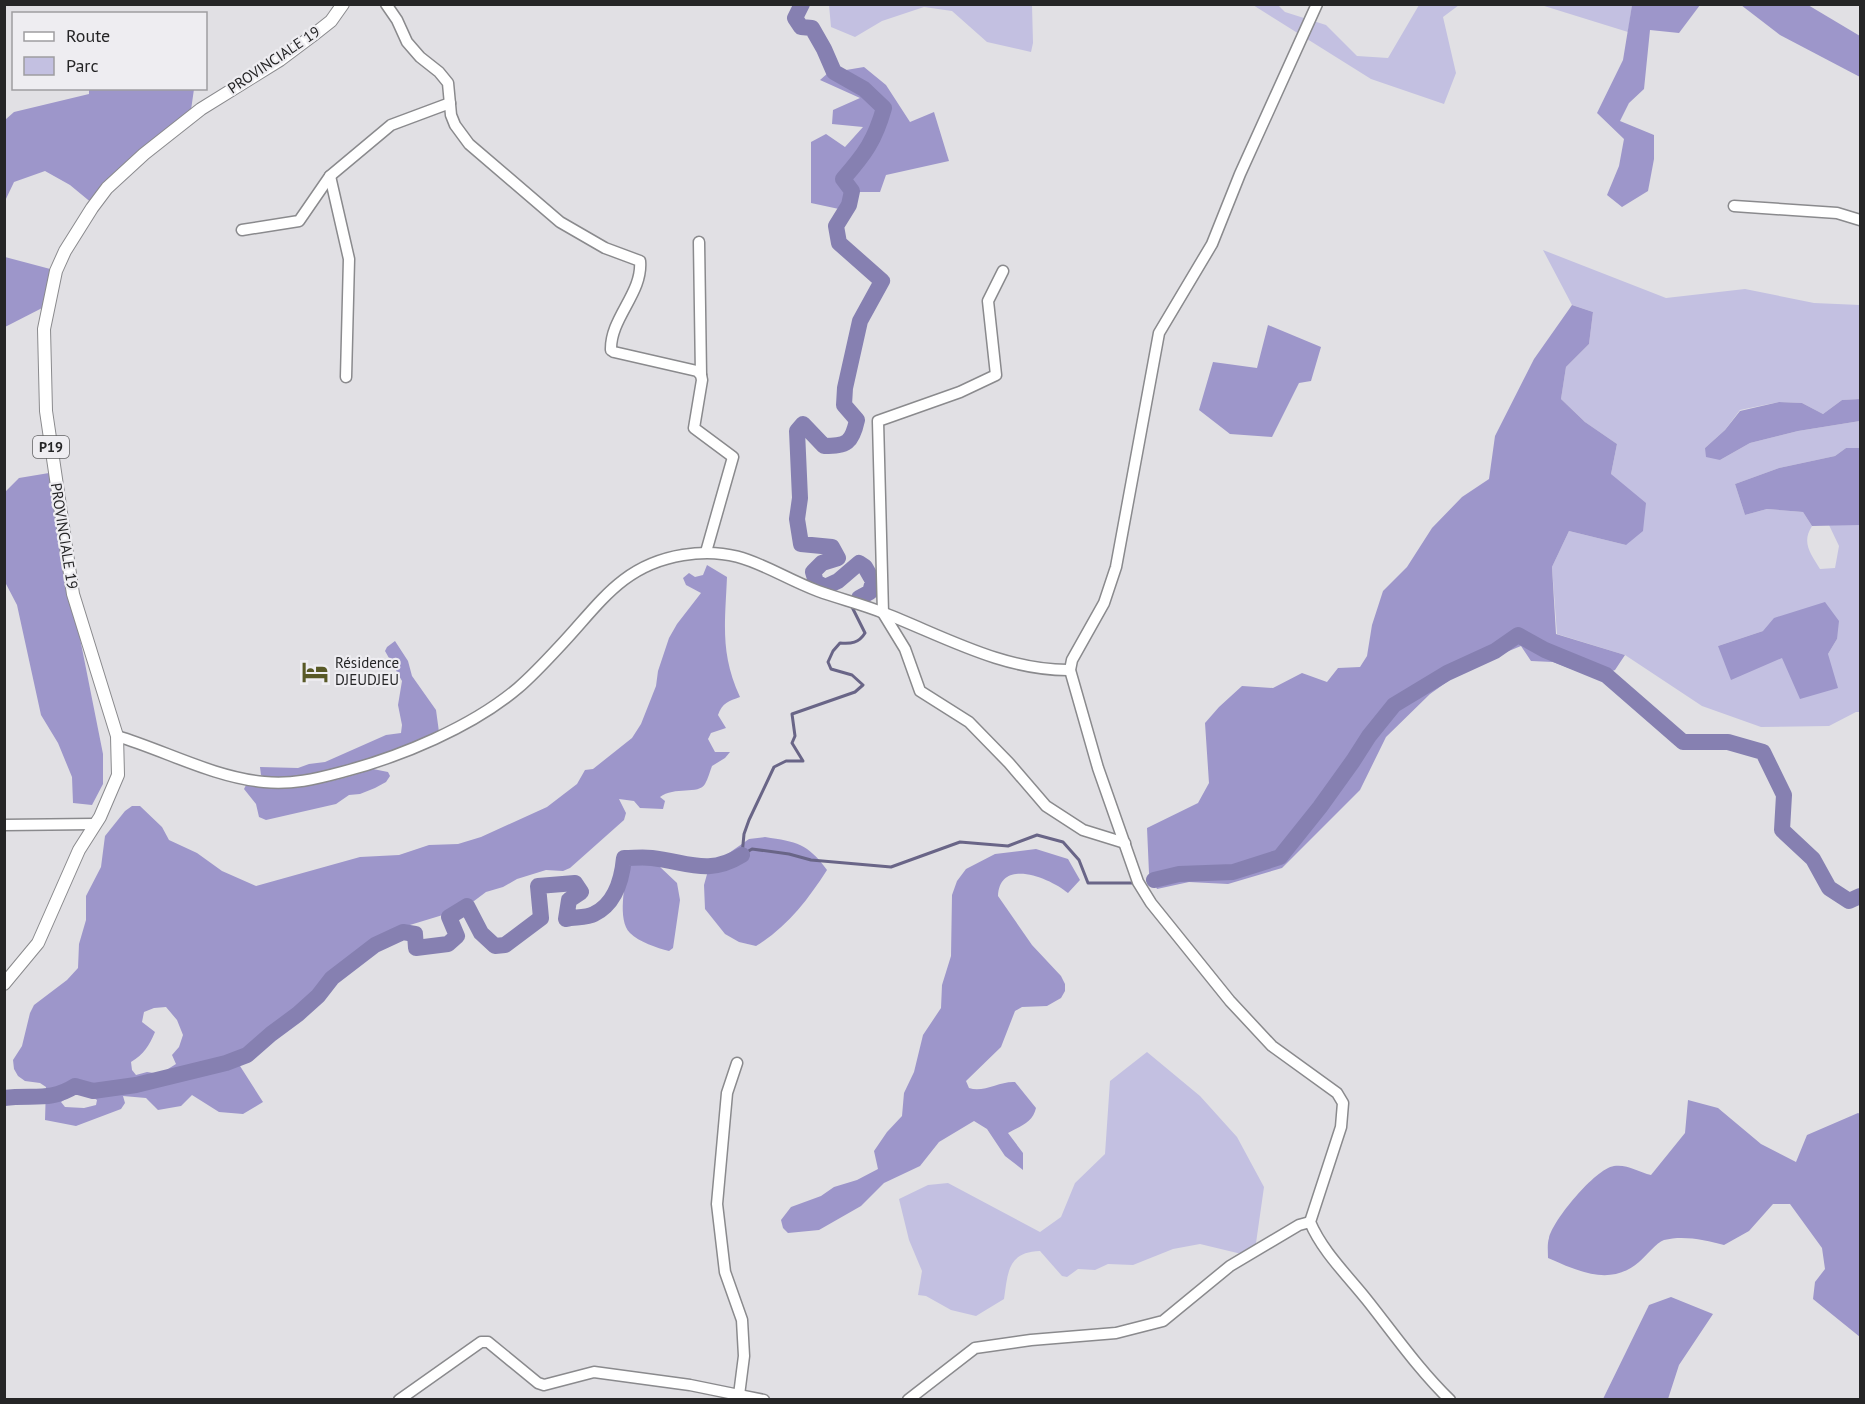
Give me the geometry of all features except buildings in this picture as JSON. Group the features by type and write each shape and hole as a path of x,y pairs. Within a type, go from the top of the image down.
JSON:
{"main road":[{"name":"PROVINCIALE 19","path":"4,984 38,943 79,850 111,795 118,776 117,736 73,594 50,442 44,390 43,347 44,329 56,271 65,251 92,207 144,154 201,108 280,60 312,36 331,21 343,4"}],"street":[{"path":"386,4 397,20 407,42 448,83 451,115 455,125 469,144 560,222 605,248 640,261 638,282 616,325 611,350 697,371 701,375"},
{"path":"1310,1222 1341,1127 1343,1103 1337,1093 1272,1046 1230,1001 1151,903 1138,882 1098,768 1070,670 1072,660 1104,603 1116,567 1159,333 1212,244 1240,174 1317,4"},
{"path":"242,230 299,221 330,176 391,125 450,103"},
{"path":"330,176 349,259 346,377"},
{"path":"1734,206 1837,213 1860,220"},
{"path":"699,242 702,380 694,428 733,457 706,552"},
{"path":"1003,271 988,301 996,375 960,392 878,421 883,613 905,650 920,692 969,722 1046,806 1083,830 1125,843"},
{"path":"117,736 229,775 263,782 297,782 363,767 436,739 496,704 517,688 558,648 614,586 627,576 650,564 680,555 706,552 727,553 747,559 819,591 883,613 992,656 1030,667 1070,670"},
{"path":"4,825 95,824"},
{"path":"738,1063 727,1093 717,1204 725,1272 742,1320 744,1356 738,1397"},
{"path":"908,1400 975,1348 1031,1340 1116,1333 1163,1321 1230,1266 1310,1222"},
{"path":"1310,1222 1334,1258 1431,1381 1450,1400"},
{"path":"399,1400 481,1342 488,1342 538,1383 544,1385 594,1372 690,1385 738,1397 764,1400"}],"green space":[{"path":"829,5 1032,5 1033,43 1031,52 987,42 952,11 924,7 882,21 855,37 831,27"},
{"path":"1253,5 1278,5 1285,12 1326,25 1357,56 1388,58 1419,5 1459,5 1443,17 1456,73 1444,104 1371,79"},
{"path":"1541,5 1632,5 1628,32"},
{"path":"1543,250 1666,298 1745,289 1814,303 1860,305 1860,399 1842,400 1823,414 1802,403 1779,402 1740,410 1725,430 1705,448 1720,460 1750,443 1798,431 1860,421 1860,448 1846,448 1835,456 1779,468 1735,484 1745,515 1767,509 1803,512 1812,526 1807,538 1808,548 1820,569 1835,568 1839,546 1829,525 1860,525 1860,712 1829,726 1761,727 1702,706 1625,655 1557,634 1552,567 1569,531 1626,545 1611,474 1617,444 1585,422 1561,399 1566,367 1589,344 1593,312 1572,305","holes":["1763,631 1837,639 1828,654 1782,658 1718,646"]},
{"path":"1147,1052 1200,1096 1237,1137 1264,1187 1254,1257 1200,1244 1173,1249 1133,1265 1108,1264 1095,1270 1078,1269 1067,1277 1062,1276 1040,1251 1029,1252 1021,1255 1011,1266 1004,1299 976,1316 951,1310 926,1296 918,1295 922,1271 909,1240 899,1199 928,1185 948,1183 1040,1232 1061,1217 1075,1183 1105,1154 1110,1081"}],"shaded area":[{"path":"1632,5 1700,5 1679,33 1650,30 1644,89 1629,103 1620,121 1654,135 1654,159 1648,191 1622,207 1607,195 1619,166 1624,139 1597,113 1623,60"},
{"path":"1741,5 1808,5 1860,36 1860,77 1780,35"},
{"path":"864,67 886,85 910,122 934,112 949,161 886,175 880,192 859,192 853,212 811,203 811,142 826,134 845,147 863,127 832,124 833,110 860,98 820,80 828,73"},
{"path":"89,90 194,90 190,117 93,204 70,185 45,171 14,182 5,201 5,120 14,112 89,94"},
{"path":"5,257 54,270 46,306 5,327"},
{"path":"1572,305 1593,312 1589,344 1566,367 1561,399 1585,422 1617,444 1611,474 1646,503 1643,531 1626,545 1569,531 1552,567 1556,634 1625,655 1615,670 1595,678 1553,662 1531,661 1521,646 1465,669 1430,694 1386,737 1360,790 1282,868 1228,884 1189,882 1157,889 1149,873 1147,828 1198,803 1209,783 1205,723 1242,686 1273,688 1302,673 1327,682 1338,668 1360,667 1367,656 1372,625 1383,591 1407,567 1432,528 1462,497 1489,479 1495,436 1534,359"},
{"path":"1268,325 1321,347 1311,381 1299,383 1272,437 1230,434 1199,410 1213,362 1257,368"},
{"path":"1860,399 1860,421 1798,431 1750,443 1720,460 1706,457 1705,448 1725,430 1740,411 1779,402 1802,403 1823,414 1842,400"},
{"path":"1846,448 1860,448 1860,525 1812,526 1803,512 1767,509 1745,515 1735,484 1779,468 1835,456"},
{"path":"55,472 70,588 103,754 103,784 92,805 73,803 72,777 58,743 41,715 17,605 5,582 4,493 19,478"},
{"path":"707,565 727,577 725,638 729,666 740,697 726,703 718,715 726,728 711,733 708,739 715,752 730,752 712,766 702,787 672,792 660,797 665,801 663,809 640,808 634,801 619,799 626,813 624,820 570,868 563,871 546,870 517,879 503,887 486,892 474,901 446,914 400,928 357,951 304,1003 243,1052 240,1066 263,1102 243,1114 219,1112 192,1095 181,1106 158,1110 146,1098 123,1096 125,1103 121,1109 76,1126 45,1120 46,1087 40,1083 25,1081 18,1076 13,1060 22,1046 34,1005 67,980 78,968 79,944 86,920 86,896 101,867 105,836 125,811 132,806 140,806 162,827 169,840 197,853 222,871 256,886 360,857 399,855 429,845 458,844 481,837 547,807 577,784 585,770 593,769 632,738 641,724 656,686 658,671 669,638 701,593 686,585 683,578 689,573 695,577 703,575","holes":["166,1007 177,1020 183,1035 179,1047 172,1055 176,1064 160,1074 147,1072 136,1075 132,1070 131,1062 146,1049 155,1032 142,1022 144,1012","75,1093 91,1096 97,1100 96,1105 84,1108 65,1107 61,1102"]},
{"path":"1825,602 1839,621 1837,639 1828,654 1838,688 1800,699 1782,658 1731,680 1718,646 1763,631 1774,618"},
{"path":"395,641 408,661 412,676 436,710 439,732 402,750 299,779 269,779 261,775 260,767 298,768 325,762 386,735 401,733 402,725 398,705 402,681 385,651"},
{"path":"373,769 388,772 390,776 386,782 360,794 349,795 336,804 266,820 259,817 256,804 244,789 246,785 296,787 311,785"},
{"path":"765,837 800,845 813,854 827,870 796,912 756,946 739,942 725,934 705,909 704,885 709,867 749,839"},
{"path":"1036,849 1068,859 1080,880 1068,893 1038,877 1016,874 1007,877 1001,884 998,896 1032,945 1061,976 1065,984 1065,991 1061,998 1047,1006 1022,1007 1015,1011 1001,1047 966,1081 969,1088 975,1089 1015,1082 1036,1108 1029,1120 1008,1133 1023,1153 1023,1170 1005,1156 987,1129 974,1121 939,1142 920,1166 884,1183 861,1206 819,1230 788,1233 783,1228 781,1220 791,1207 821,1196 834,1187 857,1180 878,1169 874,1151 902,1116 904,1093 914,1072 923,1035 941,1008 942,985 951,956 952,895 957,881 966,869 995,854"},
{"path":"634,862 659,866 677,883 680,900 673,948 669,951 638,939 626,927 623,911 624,891 628,867"},
{"path":"1688,1100 1718,1108 1761,1144 1796,1162 1807,1135 1860,1114 1860,1337 1813,1299 1815,1282 1825,1269 1822,1248 1790,1204 1773,1204 1749,1231 1724,1245 1687,1238 1664,1240 1628,1270 1617,1274 1582,1272 1548,1258 1549,1238 1552,1230 1566,1208 1596,1176 1614,1166 1628,1167 1651,1175 1685,1133"},
{"path":"1671,1297 1713,1314 1679,1365 1668,1399 1603,1399 1649,1305"}],"waterway":[{"path":"802,4 795,18 801,27 812,28 834,72 864,89 884,108 868,146 843,179 852,191 849,205 836,226 839,243 882,281 860,321 845,388 844,405 857,420 855,428 847,442 832,446 824,446 803,424 797,431 800,498 797,519 801,544 832,547 838,558 822,563 813,572 816,582 825,587 838,581 859,563 865,567 873,581 870,592 859,598"},
{"path":"742,855 744,834 749,820 774,767 786,761 803,761 792,743 795,736 792,714 855,692 863,685 852,675 831,669 828,662 840,643 854,642 865,633 852,607"},
{"path":"1154,880 1179,874 1233,872 1280,857 1320,807 1369,736 1394,705 1447,673 1495,651 1518,635 1545,650 1606,675 1683,742 1728,742 1763,752 1784,795 1782,830 1813,859 1829,888 1849,901 1860,896"},
{"path":"742,855 752,849 789,854 811,860 891,867 960,842 1008,846 1037,835 1063,842 1079,860 1088,883 1136,883"},
{"path":"4,1098 49,1096 75,1086 93,1091 136,1085 226,1063 247,1055 318,996 332,978 375,945 403,932 415,934 416,948 448,944 457,936 449,917 467,906 481,933 495,946 505,945 541,918 538,886 575,883 581,892 569,900 566,919 584,917 601,910 612,897 619,882 624,858 652,858 708,866 719,865 742,855"}],"place":[{"name":"Résidence DJEUDJEU","path":"315,672"}]}
